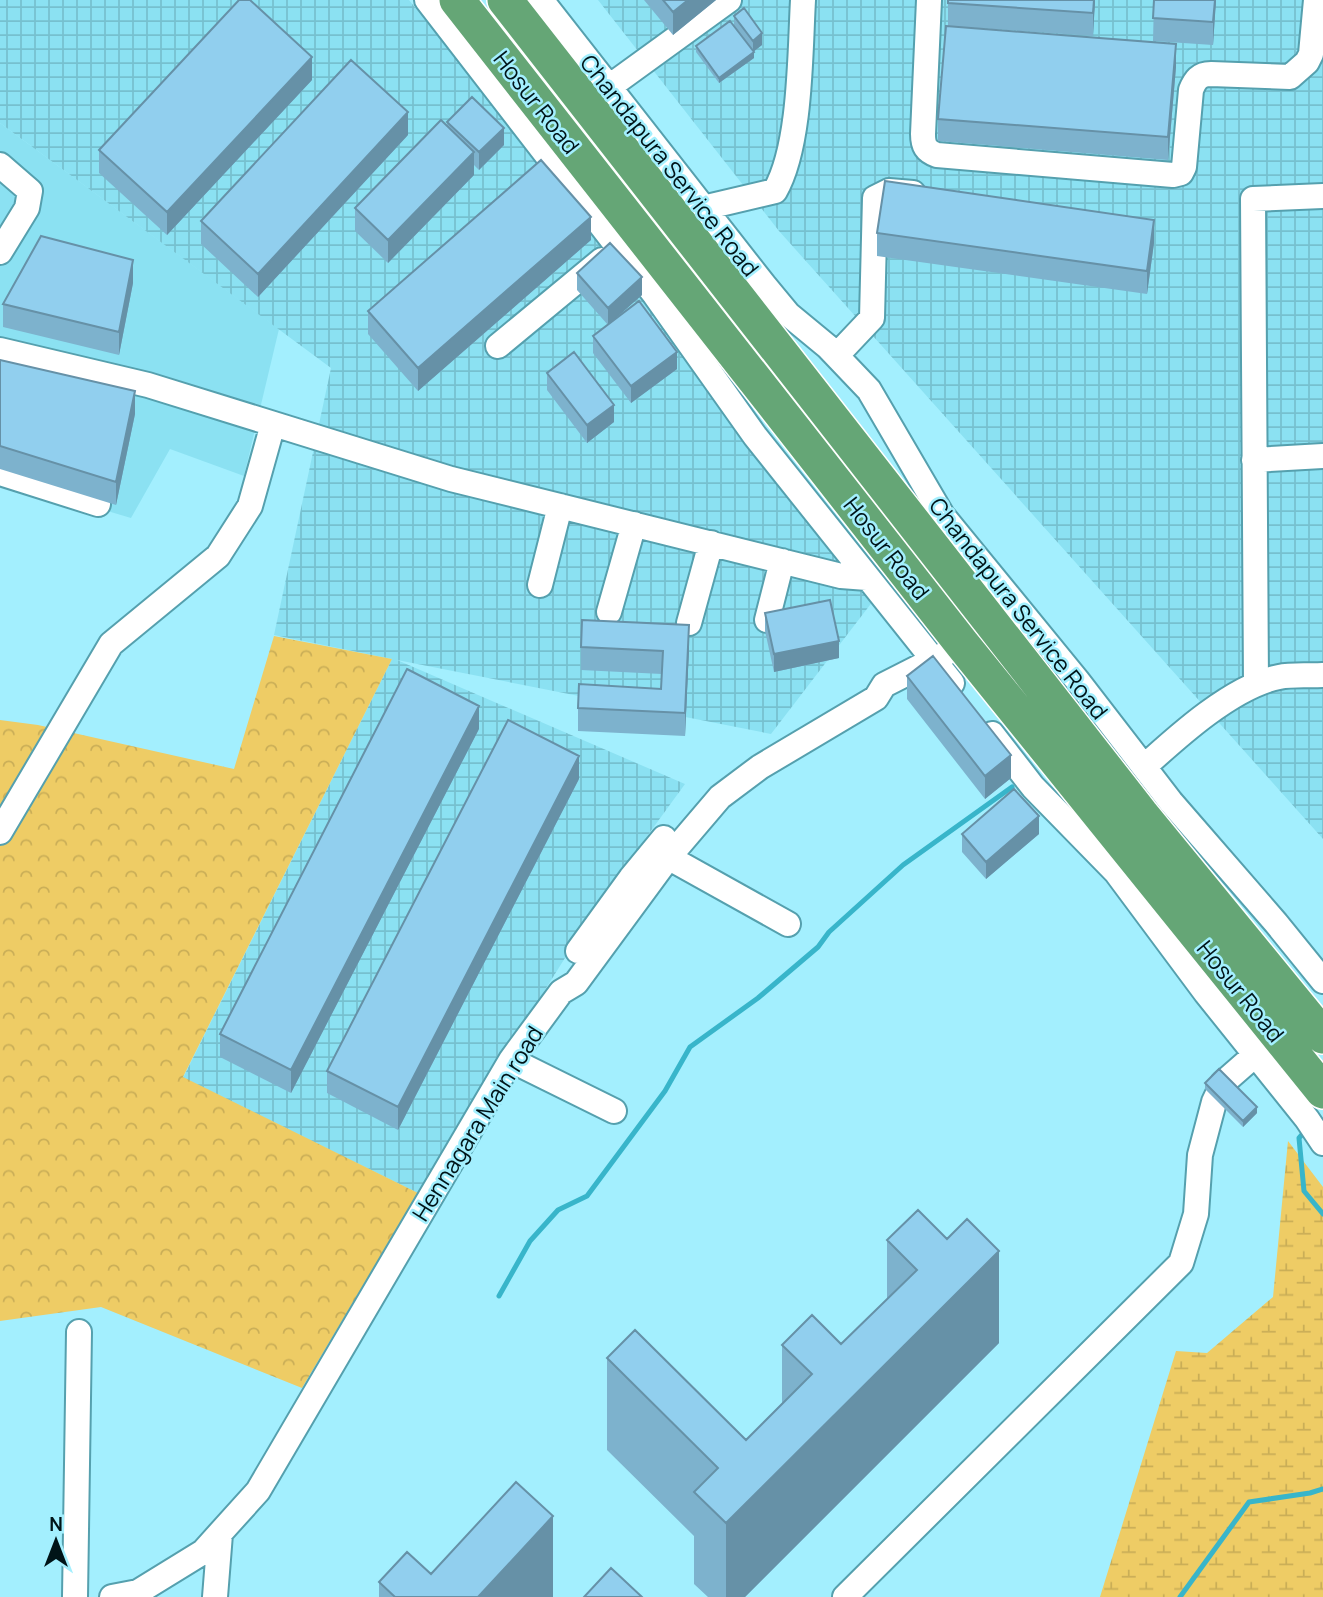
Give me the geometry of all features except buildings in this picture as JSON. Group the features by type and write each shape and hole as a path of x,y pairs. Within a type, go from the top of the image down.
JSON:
{"highway":[{"name":"Hosur Road","path":"457,0 948,652 1306,1094"},
{"name":"Hosur Road","path":"505,0 691,215 1141,814 1323,1036"}],"street":[{"path":"427,0 616,248 655,295 755,436 867,578 948,652 973,710 1033,787 1116,872 1255,1055 1306,1094 1323,1143"},
{"name":"Chandapura Service Road","path":"541,0 609,87 691,215 788,314 836,355 869,390 942,515 1077,680 1171,802 1323,981"},
{"path":"609,87 729,0"},
{"path":"691,215 775,191 785,174 799,81 803,0"},
{"path":"929,0 923,145 929,152 937,155 1173,175 1181,173 1184,167 1191,90 1195,80 1203,74 1290,77 1307,62 1311,54 1316,0"},
{"path":"0,165 30,191 27,208 0,252"},
{"path":"836,355 872,318 875,198 897,190 937,196"},
{"path":"1256,684 1253,199 1323,196"},
{"path":"498,346 616,248"},
{"path":"634,311 655,295"},
{"path":"0,350 148,386 451,478 841,576 867,578"},
{"path":"0,832 111,644 218,556 250,506 273,424"},
{"path":"1254,460 1323,456"},
{"path":"0,473 98,504"},
{"path":"540,584 560,506"},
{"path":"609,612 634,524"},
{"path":"689,622 710,543"},
{"path":"767,620 782,561"},
{"name":"Hennagara Main road","path":"117,1596 138,1592 203,1552 258,1491 511,1060 561,992 576,983 661,854 731,787 876,698 884,685 948,652"},
{"path":"1144,767 1179,735 1256,684 1281,677 1323,675"},
{"path":"661,854 788,924"},
{"path":"845,1597 1181,1263 1196,1214 1200,1155 1214,1102 1223,1083 1255,1055"},
{"path":"511,1060 614,1111"},
{"path":"75,1597 79,1332"},
{"path":"215,1597 220,1534"}],"shaded area":[{"path":"0,0 409,0 883,588 771,734 397,660 685,784 605,894 418,1193 183,1078 392,659 274,635 331,368 0,123"},
{"path":"598,0 1323,0 1323,839 779,231"},
{"path":"0,123 279,329 244,476 170,449 131,518 0,479"}],"green space":[{"path":"274,636 392,659 183,1077 418,1193 302,1388 101,1307 0,1321 0,720 38,725 234,769"},
{"path":"1288,1141 1323,1187 1323,1597 1100,1597 1176,1351 1207,1353 1273,1297"}],"waterway":[{"path":"499,1296 530,1241 558,1210 587,1196 665,1091 690,1047 758,998 818,947 829,932 903,865 1012,787"},
{"path":"1307,1129 1299,1138 1304,1191 1323,1214"},
{"path":"1180,1597 1249,1502 1323,1489"}]}
